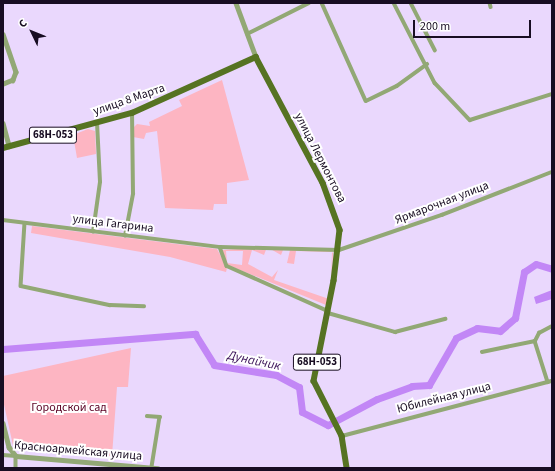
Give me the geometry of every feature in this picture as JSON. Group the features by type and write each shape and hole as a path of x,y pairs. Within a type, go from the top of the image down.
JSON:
{"main road":[{"name":"улица 8 Марта","path":"6,147 97,123 132,112 256,57"},
{"name":"улица Лермонтова","path":"256,57 334,208 340,230 339,250 314,381 342,436 347,468"}],"street":[{"name":"улица Лермонтова","path":"236,3 246,35 256,57"},
{"path":"246,35 309,3"},
{"path":"322,3 366,101 397,86 427,64"},
{"path":"394,3 427,64 435,83 470,120 552,94"},
{"path":"410,3 435,50"},
{"path":"3,34 16,68 12,81 3,84"},
{"path":"125,236 133,187 132,112"},
{"path":"3,123 6,147"},
{"path":"93,232 100,182 97,123"},
{"name":"Ярмарочная улица","path":"339,250 442,215 552,172"},
{"name":"улица Гагарина","path":"3,220 125,236 220,246 339,250"},
{"path":"25,223 21,286 110,305 144,306"},
{"path":"220,246 227,266 328,312 395,332 445,319"},
{"path":"550,382 535,341 539,333 552,326"},
{"path":"482,352 535,341"},
{"name":"Юбилейная улица","path":"342,436 550,382"},
{"name":"Красноармейская улица","path":"3,455 154,468 160,417 147,416"},
{"path":"3,423 9,447 16,456 16,468"}],"green space":[{"path":"222,80 249,180 227,183 227,204 214,204 213,210 165,208 157,131 146,133 144,139 133,137 133,128 137,124 150,126 149,122 182,106 179,100"},
{"path":"88,129 95,131 96,154 77,158 73,135"},
{"path":"32,226 217,249 227,268 226,272 170,257 31,233"},
{"path":"267,247 332,252 296,251 294,264 287,263 290,250 283,250 281,255"},
{"path":"267,247 264,255 252,250 248,264 272,277 278,270 274,280 329,299 326,305 228,265 227,263 242,265 243,251 226,251 227,262 222,250"},
{"path":"332,252 333,253 331,281"},
{"name":"Городской сад","path":"131,348 128,387 117,387 112,456 14,450 3,400 3,376"}],"shaded area":[{"path":"552,290 552,299 536,304 534,297"}],"waterway":[{"name":"Дунайчик","path":"3,349 195,334 214,365 276,375 299,387 302,412 328,425 377,399 412,386 429,385 456,338 477,328 500,331 515,318 524,272 536,264 552,269"}]}
